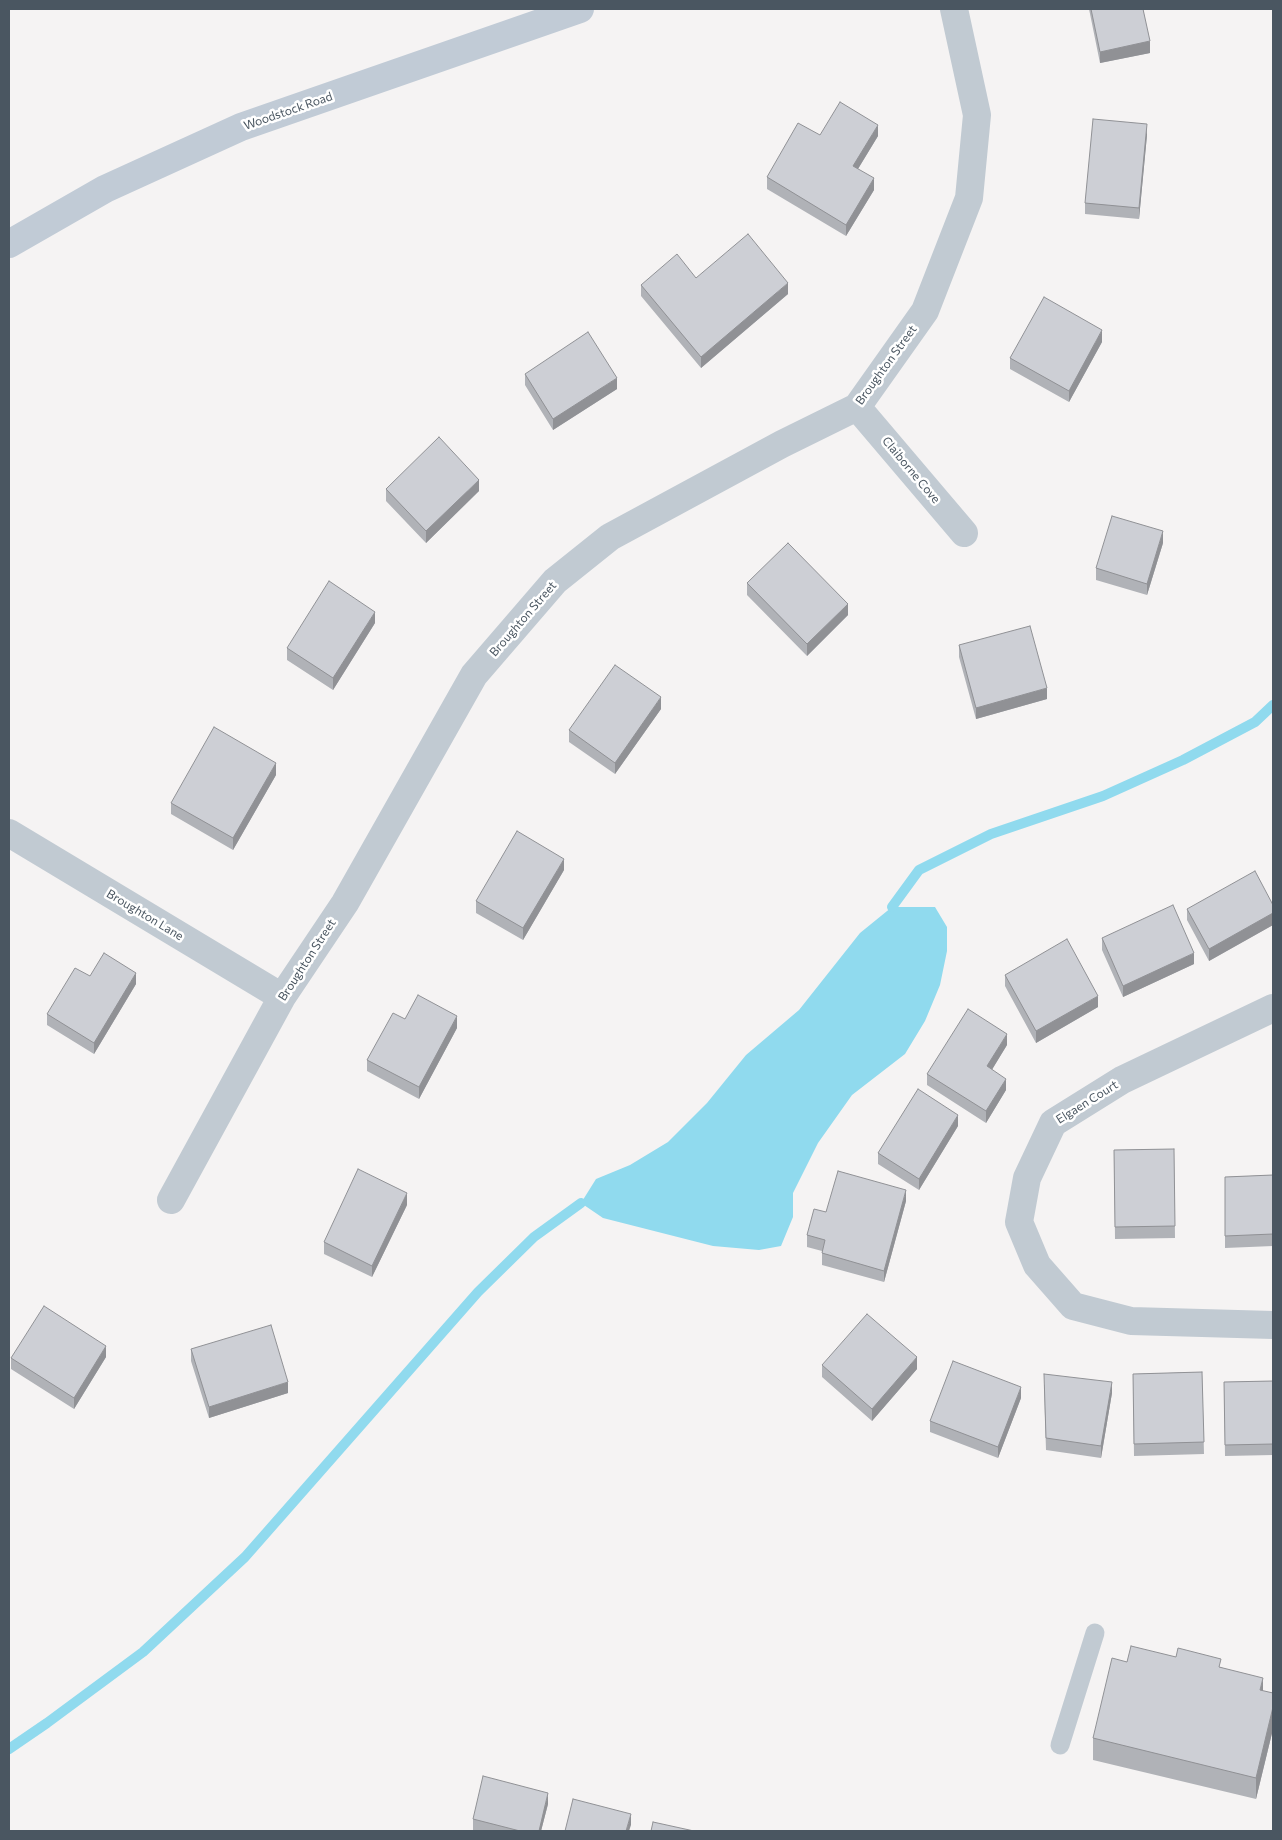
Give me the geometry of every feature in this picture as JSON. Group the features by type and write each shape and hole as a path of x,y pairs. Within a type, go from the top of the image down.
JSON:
{"street":[{"name":"Woodstock Road","path":"9,244 105,189 242,127 580,9"},
{"name":"Broughton Street","path":"171,1200 282,997 345,903 474,675 555,581 610,538 782,444 857,407 925,311 969,198 977,115 954,9"},
{"name":"Claiborne Cove","path":"857,407 964,533"},
{"name":"Broughton Lane","path":"9,833 282,997"},
{"name":"Elgaen Court","path":"1273,1008 1122,1080 1052,1124 1026,1178 1019,1222 1037,1266 1073,1306 1131,1321 1273,1325"}],"lane":[{"path":"1060,1745 1095,1633"}],"water":[{"path":"892,907 935,907 947,927 947,951 940,985 925,1021 905,1054 852,1095 818,1143 793,1193 793,1217 781,1246 759,1250 713,1246 603,1218 581,1203 596,1179 630,1165 668,1142 707,1103 746,1055 799,1010 860,933"}],"building":[{"path":"1091,9 1143,9 1150,41 1100,52"},
{"path":"840,102 878,125 853,166 874,178 846,225 767,177 798,123 820,135"},
{"path":"1093,119 1147,124 1139,208 1085,203"},
{"path":"748,234 788,283 701,357 641,285 677,254 696,278"},
{"path":"1044,297 1102,330 1069,391 1010,358"},
{"path":"588,332 617,378 553,419 525,374"},
{"path":"439,437 479,480 426,531 386,489"},
{"path":"1112,516 1163,531 1147,584 1096,568"},
{"path":"788,543 848,604 807,644 747,583"},
{"path":"329,581 375,612 333,678 287,648"},
{"path":"1030,626 1047,688 976,708 959,645"},
{"path":"615,665 661,697 615,763 569,730"},
{"path":"214,727 276,763 233,838 171,803"},
{"path":"517,831 564,859 523,928 476,901"},
{"path":"1255,871 1273,905 1273,913 1209,949 1187,909"},
{"path":"1173,905 1194,953 1123,986 1102,938"},
{"path":"1067,939 1098,996 1036,1031 1005,975"},
{"path":"104,953 136,973 94,1043 47,1014 75,968 90,976"},
{"path":"418,995 457,1016 419,1087 367,1060 393,1013 405,1019"},
{"path":"968,1009 1007,1034 987,1066 1006,1079 986,1111 927,1074"},
{"path":"918,1089 958,1115 919,1179 878,1153"},
{"path":"1174,1149 1175,1226 1115,1227 1114,1150"},
{"path":"358,1169 407,1193 372,1266 324,1242"},
{"path":"838,1171 906,1190 884,1271 822,1253 825,1240 807,1235 814,1209 826,1212"},
{"path":"1273,1175 1273,1234 1225,1236 1225,1177"},
{"path":"44,1306 106,1346 74,1398 11,1358"},
{"path":"867,1314 917,1357 872,1409 822,1365"},
{"path":"271,1325 288,1382 209,1407 191,1349"},
{"path":"953,1361 1021,1387 998,1447 930,1421"},
{"path":"1202,1372 1204,1442 1134,1444 1133,1374"},
{"path":"1044,1374 1112,1382 1101,1446 1046,1438"},
{"path":"1273,1381 1273,1444 1225,1445 1224,1382"},
{"path":"1131,1646 1176,1657 1178,1648 1221,1659 1219,1667 1263,1678 1260,1690 1273,1693 1273,1707 1256,1778 1093,1738 1112,1658 1127,1662"},
{"path":"483,1776 548,1793 539,1831 520,1831 473,1819"},
{"path":"573,1799 631,1814 626,1831 565,1831"},
{"path":"653,1822 694,1831 651,1831"}],"waterway":[{"path":"892,907 919,870 991,834 1103,796 1183,760 1255,722 1273,705"},
{"path":"9,1749 143,1652 245,1557 478,1292 534,1237 581,1203"}]}
